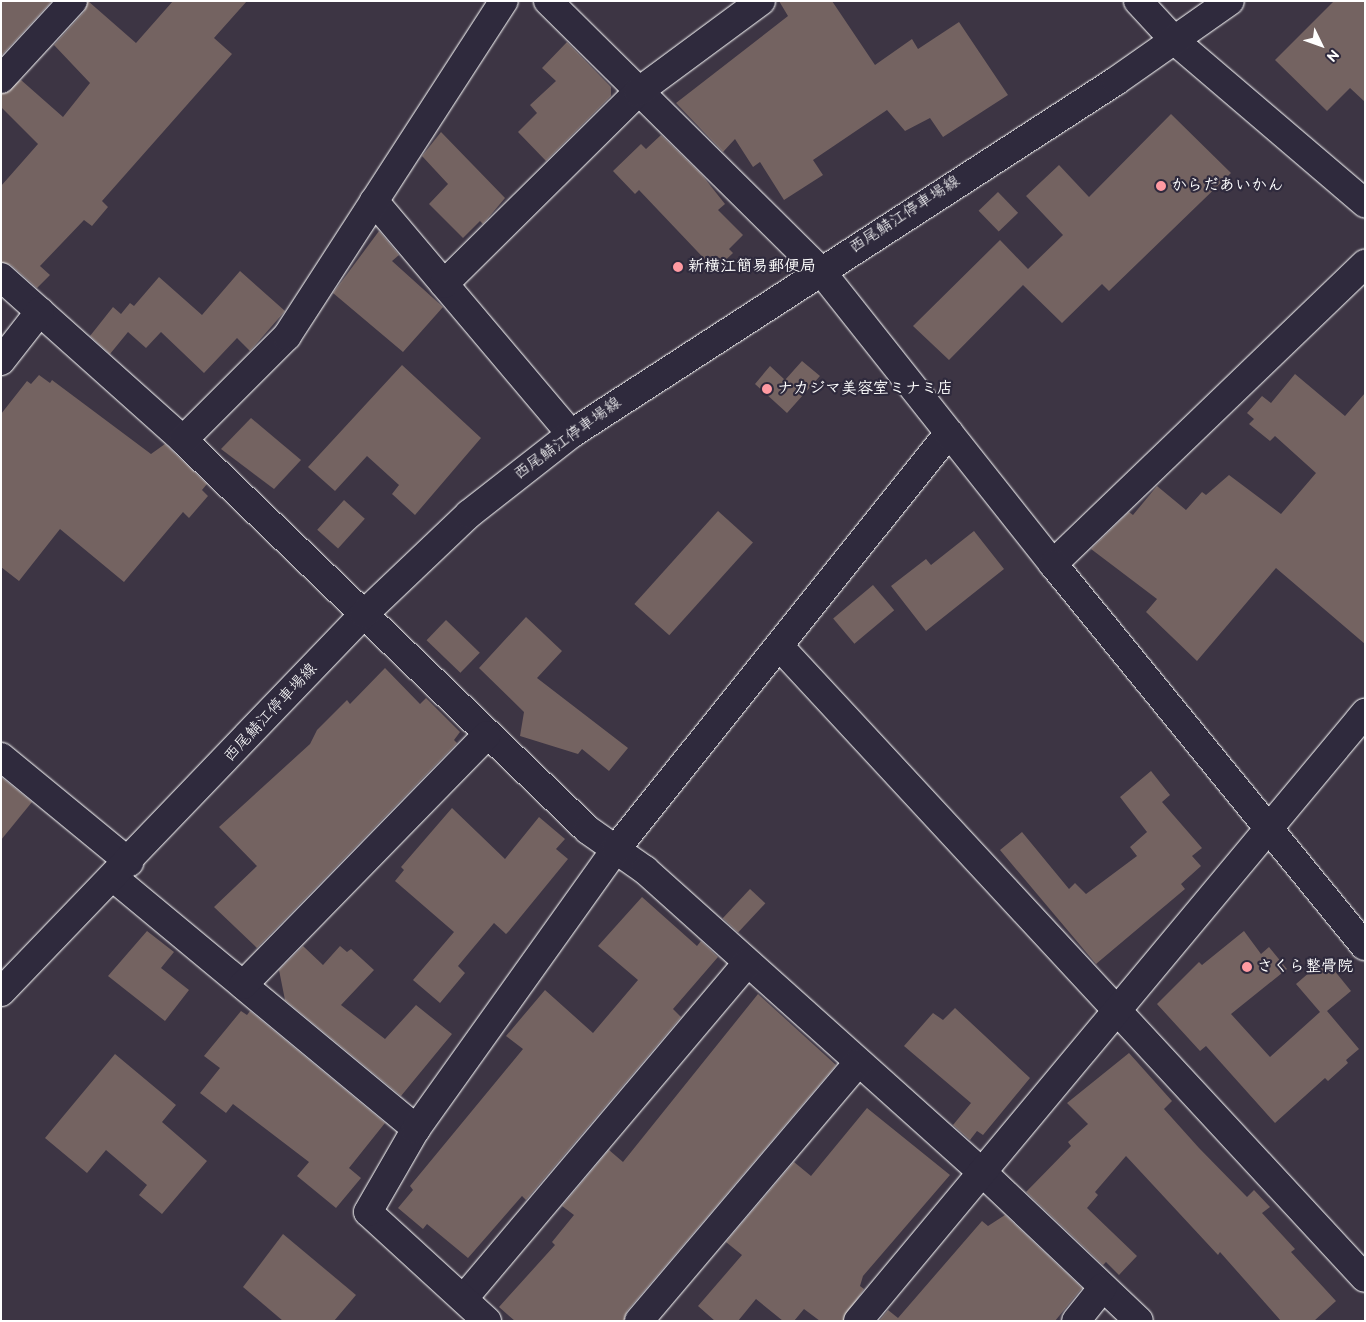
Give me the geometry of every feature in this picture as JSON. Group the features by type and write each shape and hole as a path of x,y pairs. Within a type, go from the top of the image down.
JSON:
{"street":[{"path":"1,79 72,1"},
{"path":"183,440 287,336 504,1"},
{"path":"548,1 820,270 1053,564 1365,946"},
{"path":"444,284 638,92 761,1"},
{"path":"1138,1 1175,41 1365,203"},
{"name":"西尾鯖江停車場線","path":"1,992 121,870 364,614 469,514 571,434 820,270 1175,41 1230,1"},
{"path":"374,201 571,434"},
{"path":"1053,564 1365,264"},
{"path":"1,277 183,440 588,830 645,870 858,1063 982,1172 1139,1321"},
{"path":"1,361 40,311"},
{"path":"487,1321 368,1212 416,1129 616,849 949,433"},
{"path":"780,646 1365,1278"},
{"path":"858,1321 1117,1009 1270,830 1365,712"},
{"path":"243,985 488,735"},
{"path":"1,757 243,985 416,1129"},
{"path":"464,1298 747,963"},
{"path":"639,1321 858,1063"},
{"path":"1076,1321 1103,1287"}],"building":[{"path":"1,1 52,1 1,56"},
{"path":"88,1 136,43 173,1 247,1 214,38 232,54 102,201 108,207 92,226 84,220 40,266 50,275 37,288 11,265 1,262 1,186 38,144 1,107 1,94 21,80 63,117 90,83 54,45 84,12"},
{"path":"779,1 832,1 875,65 912,39 918,49 959,22 1008,95 943,137 930,118 905,131 887,110 813,160 823,175 784,200 760,162 753,167 735,139 723,152 676,103 788,16"},
{"path":"1334,1 1365,1 1365,102 1350,88 1327,111 1275,60"},
{"path":"567,42 611,87 611,96 546,161 518,132 537,113 530,105 556,81 542,68"},
{"path":"1171,114 1231,173 1109,291 1102,284 1062,323 1023,285 949,360 913,326 1000,240 1028,269 1063,235 1026,196 1059,165 1089,197"},
{"path":"441,132 505,198 483,224 480,221 463,238 429,204 448,184 422,156"},
{"path":"661,135 702,175 725,204 718,210 743,235 729,249 733,253 715,270 639,190 635,194 613,171 641,144 646,149"},
{"path":"998,192 1018,213 999,232 979,211"},
{"path":"379,231 399,255 392,261 443,307 403,352 333,293"},
{"path":"240,271 285,311 250,351 237,338 204,373 161,332 146,348 128,332 110,354 90,336 113,307 121,314 130,303 134,306 159,277 202,315"},
{"path":"802,361 820,376 787,413 755,384 770,366 785,380"},
{"path":"402,365 481,438 415,515 392,494 399,485 367,456 335,491 308,467"},
{"path":"1295,374 1345,416 1365,393 1365,644 1276,568 1197,661 1146,612 1157,599 1091,549 1129,512 1133,515 1157,486 1186,510 1202,492 1206,495 1229,475 1281,514 1316,473 1275,436 1270,441 1249,424 1254,419 1247,413 1262,396 1271,403"},
{"path":"39,375 50,383 52,380 151,454 165,444 207,484 202,490 208,496 189,518 183,512 124,582 60,529 19,581 1,567 1,414 27,381 31,384"},
{"path":"251,418 301,460 274,489 221,449"},
{"path":"344,500 365,519 338,548 317,530"},
{"path":"718,511 753,542 669,635 634,604"},
{"path":"974,531 1004,569 926,631 891,586 926,559 931,565"},
{"path":"873,585 894,610 854,644 833,618"},
{"path":"526,617 562,651 537,678 628,748 609,771 582,749 578,754 520,736 524,712 479,668"},
{"path":"446,620 480,653 460,673 427,640"},
{"path":"385,668 420,704 426,698 460,732 454,740 457,743 257,948 214,907 257,866 219,827 310,744 317,730 347,700 350,704"},
{"path":"1151,771 1170,795 1162,802 1202,848 1192,856 1201,866 1181,884 1185,889 1096,964 1000,850 1022,832 1069,889 1075,883 1086,894 1137,856 1130,847 1147,832 1120,797"},
{"path":"1,777 32,802 1,840"},
{"path":"452,808 505,859 539,817 565,839 556,849 568,859 506,934 494,923 458,966 465,973 440,1003 413,980 454,932 395,881 404,870 401,867"},
{"path":"750,889 765,903 738,933 723,918"},
{"path":"642,897 697,946 701,941 718,957 673,1009 681,1017 526,1200 522,1196 468,1258 427,1224 423,1229 398,1208 413,1190 410,1186 523,1049 506,1036 545,990 593,1033 638,980 598,946"},
{"path":"147,931 174,952 161,968 189,990 165,1021 108,976"},
{"path":"1244,931 1261,954 1269,947 1287,969 1231,1014 1270,1057 1320,1012 1296,984 1325,959 1351,991 1327,1011 1359,1049 1346,1060 1348,1063 1328,1081 1325,1078 1275,1123 1206,1046 1200,1051 1157,1004 1199,962 1202,965"},
{"path":"303,946 323,965 340,946 347,952 351,949 374,970 341,1005 385,1039 416,1005 452,1034 401,1096 285,1000 279,970"},
{"path":"758,994 836,1065 627,1311 624,1321 515,1321 499,1307 555,1245 552,1242 574,1215 562,1206 609,1150 623,1162"},
{"path":"955,1008 1030,1078 983,1135 977,1131 970,1140 953,1125 971,1103 904,1046 933,1013 943,1020"},
{"path":"241,1011 247,1015 250,1011 385,1123 349,1168 361,1178 336,1208 297,1176 309,1162 233,1104 226,1113 200,1093 220,1068 204,1056"},
{"path":"1129,1053 1172,1101 1164,1109 1199,1148 1247,1197 1254,1190 1270,1207 1262,1213 1295,1249 1291,1252 1336,1301 1314,1321 1281,1321 1220,1252 1218,1255 1126,1156 1095,1192 1098,1195 1087,1208 1137,1256 1119,1275 1106,1262 1103,1265 1026,1192 1071,1146 1068,1142 1088,1124 1067,1103"},
{"path":"115,1054 176,1105 162,1122 207,1161 162,1214 139,1195 147,1185 106,1150 87,1173 45,1138"},
{"path":"867,1108 950,1175 863,1276 860,1286 864,1289 843,1321 820,1321 804,1309 794,1321 783,1321 756,1299 738,1321 715,1321 698,1306 742,1255 726,1242 794,1162 811,1176"},
{"path":"1005,1215 1082,1288 1055,1321 879,1321 888,1310 898,1318 982,1221 988,1226"},
{"path":"283,1234 356,1295 334,1321 283,1321 243,1287"}],"place":[{"name":"からだあいかん","path":"1161,186"},
{"name":"新横江簡易郵便局","path":"678,267"},
{"name":"ナカジマ美容室ミナミ店","path":"767,389"},
{"name":"さくら整骨院","path":"1247,967"}]}
